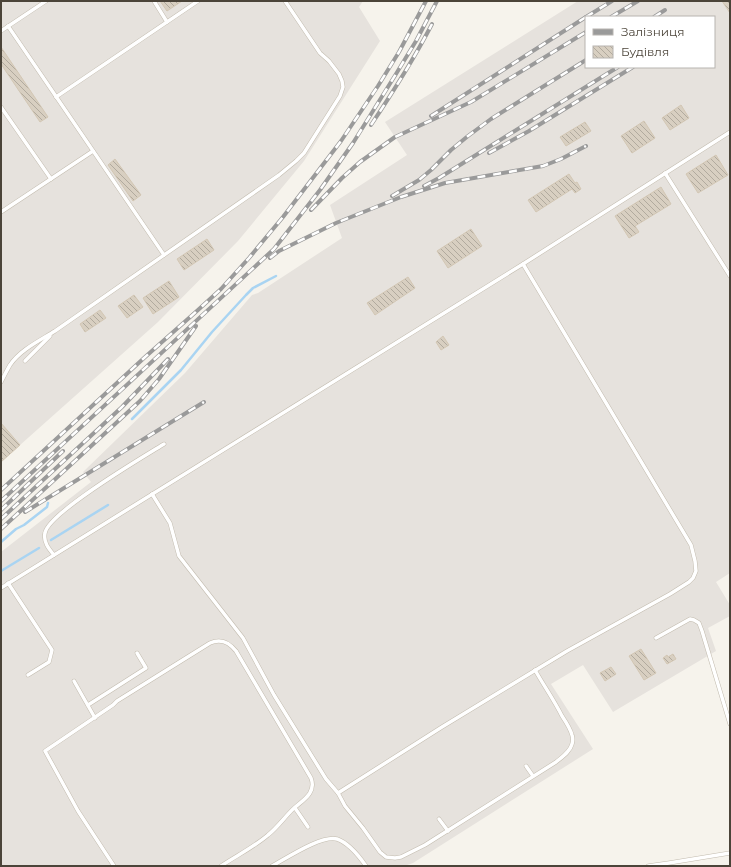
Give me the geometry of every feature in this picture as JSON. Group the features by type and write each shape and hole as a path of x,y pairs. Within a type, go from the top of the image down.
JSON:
{"lane":[{"path":"1,31 46,1"},
{"path":"154,1 167,22"},
{"path":"56,97 198,1"},
{"path":"1,382 10,365 29,347 55,331 272,179 304,153 340,96 343,87 339,74 329,61 320,53 285,1"},
{"path":"8,26 164,255"},
{"path":"1,107 51,179"},
{"path":"1,588 523,264 730,132"},
{"path":"1,212 93,151"},
{"path":"665,173 730,276"},
{"path":"338,794 442,727 535,670 670,594 689,582 693,578 696,571 691,545 523,264"},
{"path":"25,361 55,331"},
{"path":"54,555 47,546 44,535 46,528 52,521 97,486 164,444"},
{"path":"152,494 170,523 180,556 243,638 274,695 326,778 377,849 386,857 395,858 425,845 562,757 570,748 573,739 570,729 535,670"},
{"path":"8,584 52,650 49,662 28,675"},
{"path":"656,638 690,619 699,623 710,654 730,724"},
{"path":"114,866 78,811 45,751 95,718 117,701 210,643 218,641 226,642 236,651 311,778 312,786 310,794 306,799 275,829 267,836 223,865"},
{"path":"88,705 146,668 137,653"},
{"path":"74,681 95,718"},
{"path":"526,766 533,776"},
{"path":"295,808 308,827"},
{"path":"439,819 448,831"},
{"path":"272,866 306,848 328,839 336,839 347,845 360,857 366,866"},
{"path":"648,866 730,853"}],"shaded area":[{"path":"1,1 363,1 359,7 380,41 304,161 238,241 158,322 1,462"},
{"path":"578,1 730,1 730,573 716,582 730,605 730,616 708,628 716,651 613,712 583,665 551,684 593,749 413,863 404,866 1,866 1,552 91,482 83,472 185,373 252,295 258,293 342,238 330,205 407,155 385,122"}],"building":[{"path":"160,1 182,1 167,11"},
{"path":"722,1 730,1 730,13"},
{"path":"1,47 48,117 40,122 1,64"},
{"path":"681,105 689,118 670,130 662,118"},
{"path":"644,121 655,138 632,153 621,136"},
{"path":"585,122 591,131 566,146 560,137"},
{"path":"716,155 728,175 698,193 686,174"},
{"path":"115,159 141,195 133,201 108,165"},
{"path":"569,174 575,183 577,182 581,189 575,193 572,189 536,212 528,200"},
{"path":"661,187 671,204 635,226 639,232 629,238 615,216"},
{"path":"471,229 482,246 448,268 437,251"},
{"path":"207,239 214,250 184,270 177,259"},
{"path":"408,277 415,288 375,315 367,303"},
{"path":"169,281 179,297 153,314 143,298"},
{"path":"134,295 143,307 127,318 118,306"},
{"path":"100,310 106,318 85,332 80,324"},
{"path":"443,336 449,345 441,350 436,342"},
{"path":"1,423 20,445 1,462"},
{"path":"641,649 656,673 644,680 629,656"},
{"path":"673,654 676,659 667,664 663,658 667,655 668,657"},
{"path":"611,667 616,674 605,681 600,673"}],"waterway":[{"path":"132,419 181,370 212,332 253,288 276,276"},
{"path":"1,542 16,529 24,525 47,507 48,503"},
{"path":"51,540 108,505"},
{"path":"1,571 39,548"}],"railway":[{"path":"1,490 221,289 249,258 283,217 341,141 399,52 426,1"},
{"path":"1,501 274,249 320,190 353,143 416,41 437,1"},
{"path":"588,16 612,1"},
{"path":"613,16 638,1"},
{"path":"656,16 665,10"},
{"path":"431,116 585,18"},
{"path":"371,125 403,75 432,24"},
{"path":"311,210 360,162 395,137 471,102 585,33"},
{"path":"392,196 419,180 451,150 491,119 585,61"},
{"path":"424,186 616,68"},
{"path":"489,153 529,131 631,68"},
{"path":"270,258 279,251 336,223 401,197 445,183 543,166 561,159 586,146"},
{"path":"1,529 140,401 159,379 196,326"},
{"path":"1,519 122,407 168,359"},
{"path":"25,512 204,402"},
{"path":"1,510 63,451"}]}
